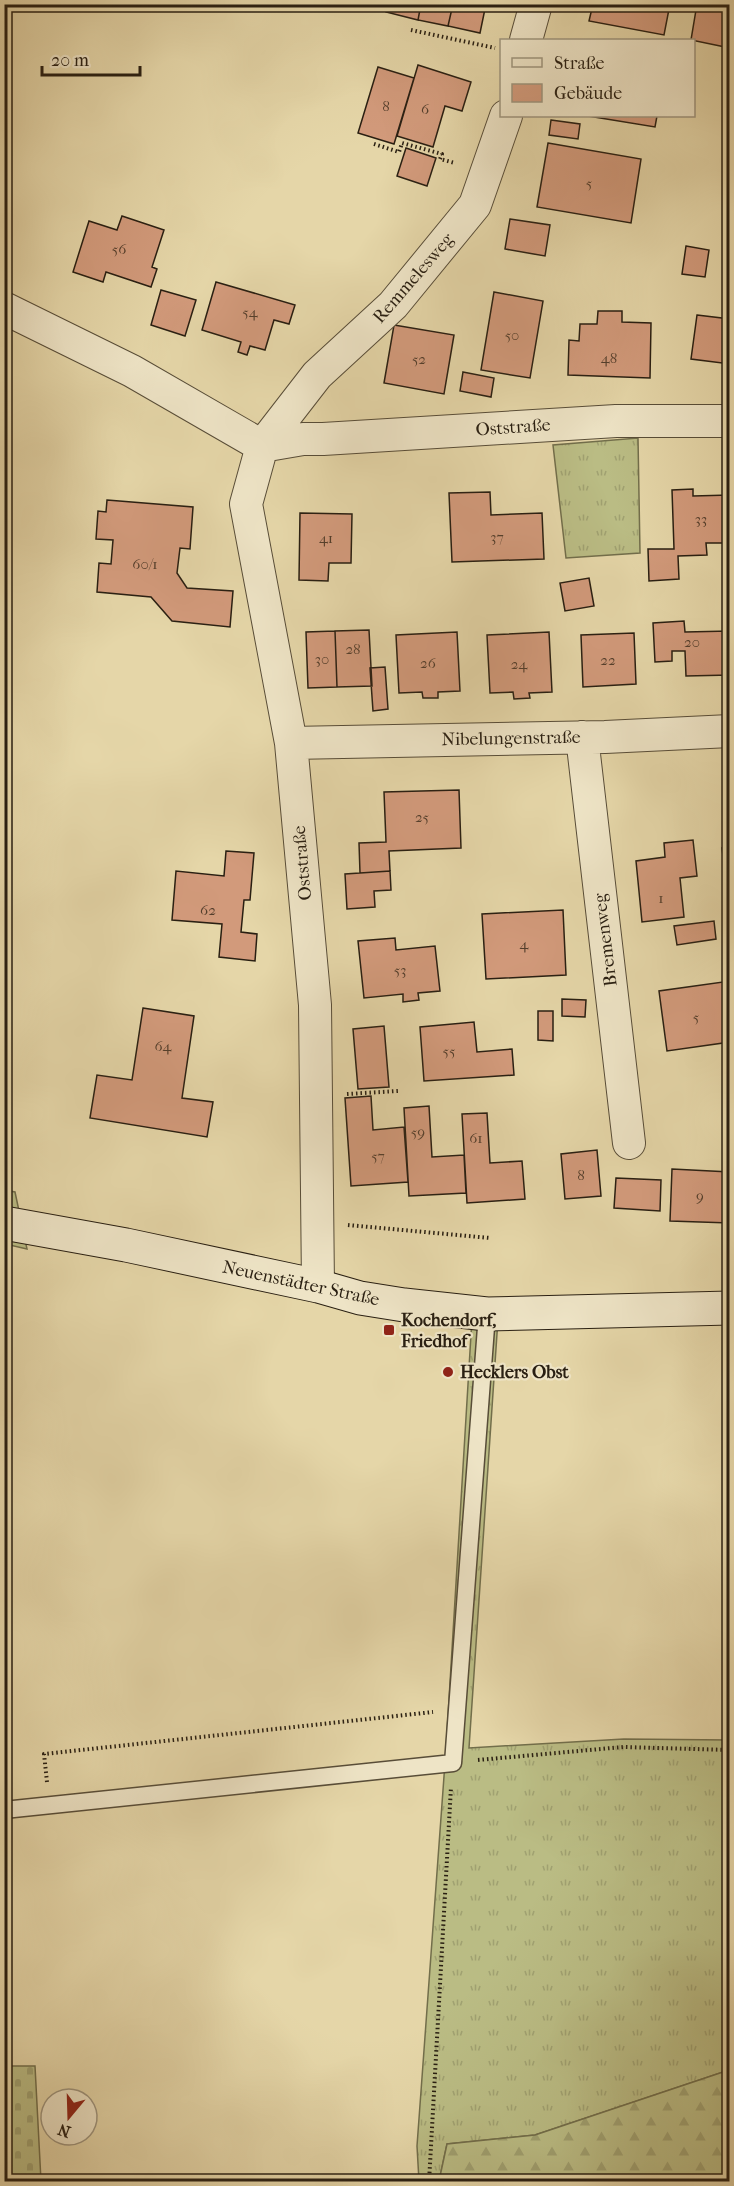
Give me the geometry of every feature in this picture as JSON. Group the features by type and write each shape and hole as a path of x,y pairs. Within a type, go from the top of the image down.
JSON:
{"main road":[{"name":"Neuenstädter Straße","path":"4,1223 126,1245 318,1286 360,1298 487,1314 729,1308"}],"street":[{"path":"526,39 536,4"},
{"name":"Remmelesweg","path":"262,446 317,375 393,305 475,205 506,117"},
{"path":"4,308 132,371 262,446"},
{"name":"Oststraße","path":"318,1286 315,1005 291,743 246,504 262,446 303,438 323,439 616,421 729,421"},
{"name":"Nibelungenstraße","path":"291,743 582,737 729,731"},
{"name":"Bremenweg","path":"582,737 629,1143"}],"lane":[{"path":"4,1810 453,1763 487,1314"}],"path":[{"path":"411,30 500,50"},
{"path":"374,144 399,152 402,143 442,154 440,159 487,172"},
{"path":"316,1095 398,1091"},
{"path":"318,1223 490,1238"},
{"path":"50,1805 44,1754 437,1712"},
{"path":"429,2181 453,1763 623,1747 729,1750"}],"green space":[{"path":"638,438 640,553 566,558 553,445"},
{"path":"4,1190 15,1192 27,1249 5,1244"},
{"path":"472,1318 498,1319 469,1748 624,1739 729,1740 729,2070 535,2135 447,2144 439,2181 419,2181 417,2146 446,1749"},
{"path":"4,2066 35,2066 41,2181 5,2181"},
{"path":"729,2070 729,2181 439,2181 447,2144 535,2135"}],"building":[{"path":"387,4 421,4 418,20 386,12"},
{"path":"421,4 453,4 448,26 418,20"},
{"path":"453,4 486,4 480,33 448,26"},
{"path":"593,4 670,4 664,35 589,21"},
{"path":"697,4 730,4 730,48 691,39"},
{"path":"418,65 471,82 462,111 445,106 433,147 397,136"},
{"path":"378,67 414,78 394,144 358,133"},
{"path":"594,117 657,117 655,127"},
{"path":"551,120 580,124 578,139 549,135"},
{"path":"548,143 641,159 631,223 537,207"},
{"path":"406,148 436,158 427,186 397,176"},
{"path":"122,216 164,230 152,267 157,269 151,287 106,272 103,282 73,272 89,221 117,230"},
{"path":"510,219 550,225 545,256 505,249"},
{"path":"686,246 709,250 705,277 682,274"},
{"path":"216,282 295,305 289,324 274,320 265,350 250,346 247,355 238,352 241,342 202,330"},
{"path":"161,290 196,300 185,336 151,325"},
{"path":"494,292 543,301 530,378 481,370"},
{"path":"598,311 622,311 622,322 651,323 650,378 568,375 569,340 579,341 580,324 597,324"},
{"path":"697,315 730,319 730,364 691,359"},
{"path":"394,325 454,335 444,394 384,383"},
{"path":"463,372 494,378 491,397 460,391"},
{"path":"693,489 693,496 730,495 730,543 706,543 707,555 678,556 679,579 649,581 648,549 674,549 672,490"},
{"path":"490,492 491,515 542,513 544,559 452,562 449,493"},
{"path":"107,500 193,507 190,549 180,548 177,573 187,588 233,591 230,627 172,621 151,597 97,592 99,563 111,564 113,540 96,539 98,511 106,512"},
{"path":"300,513 352,514 351,563 329,563 328,581 299,580"},
{"path":"589,578 594,606 565,611 560,583"},
{"path":"684,621 685,632 730,631 730,675 686,676 685,651 672,651 672,661 655,662 653,623"},
{"path":"369,630 372,686 337,687 335,631"},
{"path":"335,631 337,687 308,688 306,632"},
{"path":"457,632 460,691 438,692 438,698 423,698 422,692 399,693 396,635"},
{"path":"549,632 552,692 529,693 530,698 514,699 513,692 490,693 487,635"},
{"path":"634,633 636,684 583,687 581,635"},
{"path":"385,667 388,709 373,711 370,668"},
{"path":"459,790 461,848 389,851 390,871 360,873 359,843 386,842 384,792"},
{"path":"693,840 697,876 680,878 684,917 642,922 636,861 665,857 664,843"},
{"path":"730,847 730,898 728,898 722,848"},
{"path":"226,851 254,853 250,900 244,900 241,932 257,934 255,961 219,957 222,924 172,920 176,871 224,876"},
{"path":"390,871 391,890 374,891 375,907 347,909 345,874"},
{"path":"563,910 566,975 486,979 482,914"},
{"path":"714,921 716,939 677,945 674,926"},
{"path":"395,938 396,950 435,946 440,991 418,993 419,1000 403,1002 403,994 364,998 358,941"},
{"path":"730,981 730,1042 667,1051 659,991"},
{"path":"562,999 586,1000 585,1017 562,1016"},
{"path":"143,1008 194,1016 182,1098 213,1102 207,1137 90,1118 97,1075 132,1080"},
{"path":"538,1011 553,1011 553,1041 538,1040"},
{"path":"474,1022 477,1052 512,1049 514,1075 424,1081 420,1027"},
{"path":"384,1026 389,1087 358,1089 353,1029"},
{"path":"371,1096 373,1130 404,1127 408,1182 351,1186 345,1098"},
{"path":"429,1106 432,1157 464,1155 466,1193 409,1196 404,1108"},
{"path":"487,1113 490,1163 522,1161 525,1199 467,1203 462,1114"},
{"path":"597,1150 601,1196 565,1199 561,1154"},
{"path":"672,1169 730,1172 730,1223 670,1221"},
{"path":"616,1178 661,1180 660,1211 614,1208"}],"place":[{"name":"Kochendorf, Friedhof","path":"389,1330"},
{"name":"Hecklers Obst","path":"448,1372"}]}
